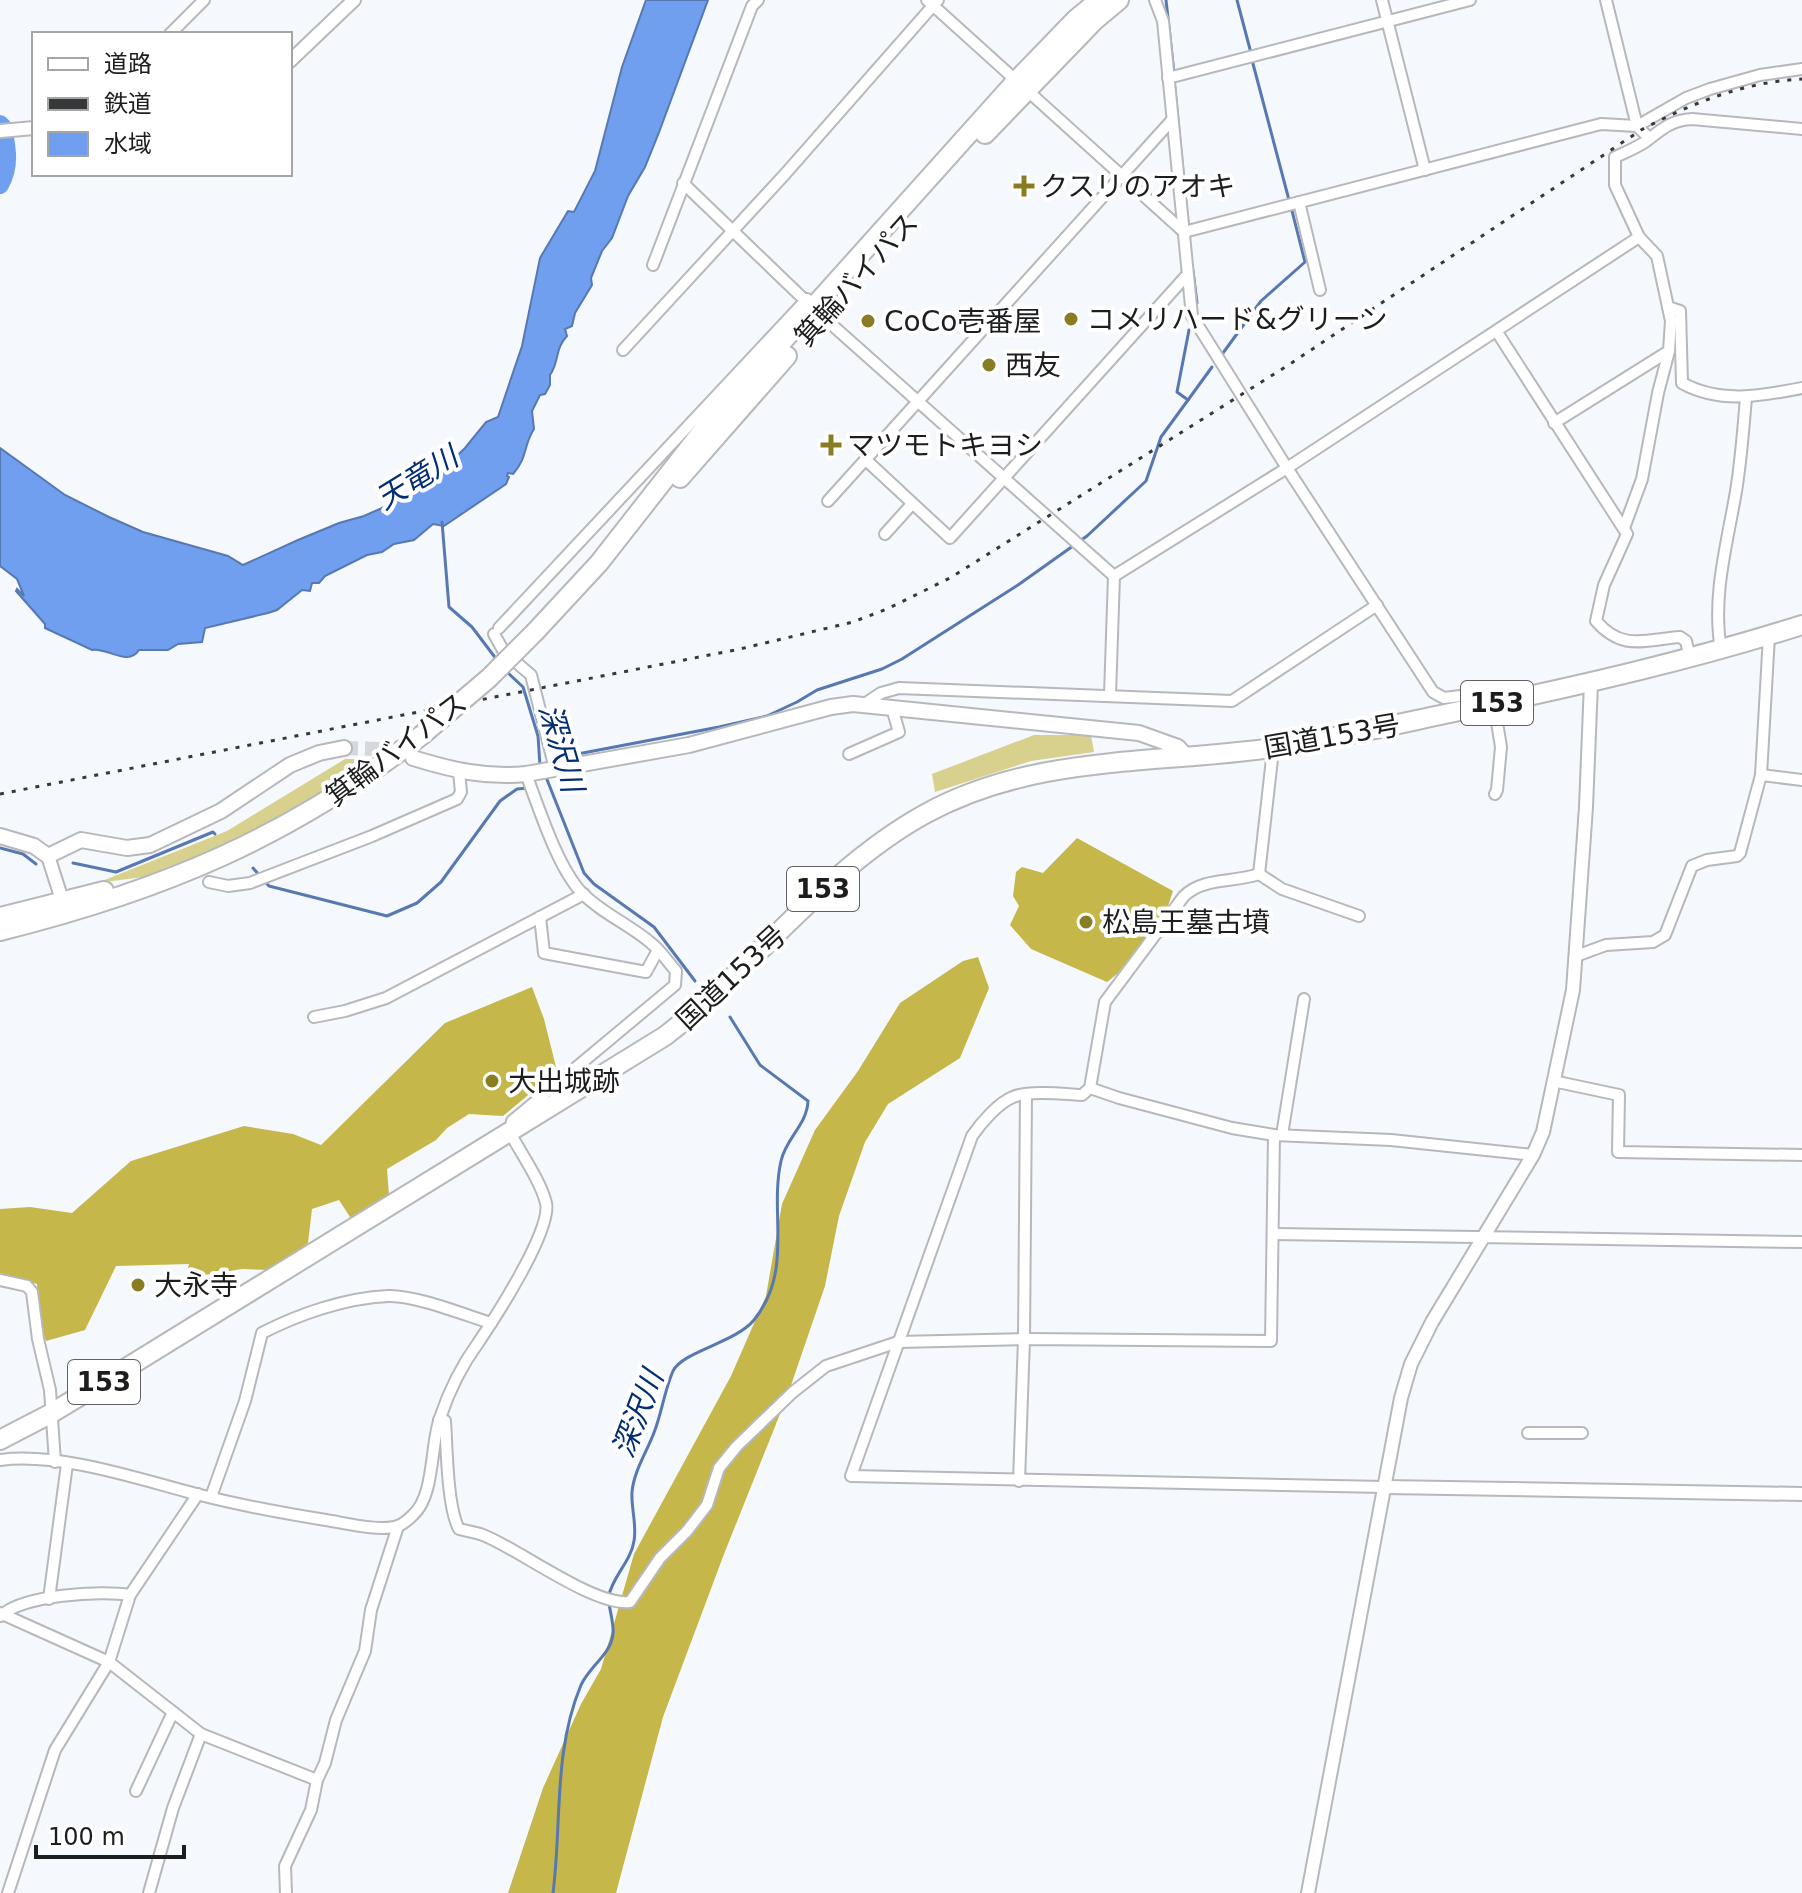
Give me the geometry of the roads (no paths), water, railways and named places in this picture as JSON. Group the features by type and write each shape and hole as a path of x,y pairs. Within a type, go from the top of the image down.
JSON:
{"highway":[{"name":"箕輪バイパス","path":"0,931 64,908 158,884 225,857 277,831 347,789 422,735 489,678 599,563 606,561 814,308 1020,86 1076,19 1099,0"},
{"name":"箕輪バイパス","path":"1020,86 1119,0"},
{"name":"国道153号","path":"0,1440 50,1414 675,1029 737,976 836,876 869,850 927,813 981,788 1043,771 1089,764 1188,758 1344,735 1591,683 1690,659 1802,625"},
{"name":"箕輪バイパス","path":"0,917 64,908"}],"main road":[{"path":"413,758 459,772 505,776 529,774 738,733 831,707 863,705 1139,733 1178,747 1188,758"},
{"path":"0,836 34,846 48,856 81,840 127,848 150,845 221,811 290,765 319,753 344,748"}],"street":[{"path":"172,32 204,0"},
{"path":"292,59 354,0"},
{"path":"653,265 752,6 758,0"},
{"path":"1155,0 1163,21 1173,77 1172,120 1188,231 1187,275 1192,316 1287,468 1438,696 1507,692 1502,702 1501,747 1495,794"},
{"path":"1382,0 1425,170"},
{"path":"1173,77 1470,0"},
{"path":"1606,0 1637,126 1649,138"},
{"path":"623,350 933,2 1121,178 1188,231"},
{"path":"1188,231 1601,124 1637,126 1686,98 1710,89 1760,75 1802,69"},
{"path":"828,501 1172,120"},
{"path":"1624,528 1642,479 1669,351 1671,321 1657,256 1639,237 1615,185 1615,157 1677,120 1802,129"},
{"path":"6,130 32,128"},
{"path":"683,183 814,308 1114,576"},
{"path":"1293,204 1320,290"},
{"path":"1114,576 1287,468 1639,237"},
{"path":"866,460 950,538 1187,275"},
{"path":"1668,307 1680,311 1682,383 1696,391 1746,398 1802,388"},
{"path":"552,770 531,675 504,652 496,631 814,308"},
{"path":"1497,332 1627,534 1604,585 1596,621 1608,635 1624,642 1680,637 1686,641 1690,659"},
{"path":"1554,423 1669,351"},
{"path":"1721,650 1717,620 1720,575 1736,493 1746,398"},
{"path":"885,534 912,504"},
{"path":"1110,695 1114,576"},
{"path":"863,705 881,693 899,688 1232,701 1377,605"},
{"path":"1576,956 1606,945 1653,942 1665,935 1692,866 1740,853 1761,775 1769,636"},
{"path":"1308,1893 1401,1398 1411,1364 1432,1322 1533,1155 1543,1132 1573,990 1588,777 1591,683"},
{"path":"849,754 899,732 892,708"},
{"path":"1259,874 1271,748"},
{"path":"209,882 228,886 250,883 457,799 461,792 459,772"},
{"path":"0,1460 32,1458 67,1464 287,1514 365,1526 398,1526 412,1516 424,1498 439,1420 447,1397 469,1355 521,1273 547,1212 545,1200 510,1133 512,1121 675,985 676,971 656,947 584,894 568,872 529,774"},
{"path":"1761,775 1802,780"},
{"path":"48,856 64,908"},
{"path":"1259,874 1282,889 1359,916"},
{"path":"1259,874 1205,883 1184,896 1105,1002 1090,1088 1082,1095 1026,1094 1012,1097 979,1125 972,1136 851,1476 1802,1494"},
{"path":"314,1017 386,998 584,894"},
{"path":"540,917 544,953 646,972 656,947"},
{"path":"439,1420 445,1421 452,1499 459,1529 484,1536 533,1564 604,1596 630,1602 660,1558 707,1505 719,1468 737,1446 793,1392 826,1366 898,1342 1024,1339 1271,1341 1278,1135 1304,999"},
{"path":"1553,1081 1619,1095 1618,1152 1802,1155"},
{"path":"1090,1088 1232,1128 1278,1135 1391,1140 1533,1155"},
{"path":"1019,1481 1024,1339 1026,1094"},
{"path":"1274,1234 1802,1242"},
{"path":"0,1280 27,1286 32,1292 38,1339 50,1390 55,1462"},
{"path":"211,1497 245,1401 262,1333 341,1304 390,1296 491,1323"},
{"path":"1528,1433 1582,1433"},
{"path":"49,1599 67,1464"},
{"path":"8,1893 55,1750 109,1662 130,1595 198,1494"},
{"path":"286,1893 285,1866 311,1810 336,1720 365,1651 371,1610 398,1526"},
{"path":"1,1615 10,1609 49,1599 116,1592 130,1595"},
{"path":"1,1615 109,1662 201,1734 317,1780"},
{"path":"136,1791 173,1712"},
{"path":"149,1893 173,1808 201,1734"}],"water":[{"path":"646,0 708,0 645,167 628,196 612,238 602,251 591,278 592,285 575,313 572,326 565,329 567,336 550,375 550,385 545,394 540,395 532,411 534,429 521,462 513,474 508,473 506,484 444,526 433,524 414,540 394,544 325,576 319,583 312,583 310,591 302,590 277,610 205,628 202,642 178,644 168,650 139,650 134,655 123,657 92,650 45,628 45,624 16,591 24,596 17,579 0,566 0,448 65,495 109,517 143,532 228,556 243,565 422,490 465,448 486,422 498,417 522,346 540,258 568,211 574,212 595,171 622,67"}],"waterway":[{"path":"1166,0 1174,73"},
{"path":"1237,0 1251,53"},
{"path":"1252,60 1289,200"},
{"path":"1174,80 1188,224"},
{"path":"0,124 7,156 0,185"},
{"path":"1223,353 1261,301 1305,262 1291,207"},
{"path":"1193,271 1197,303"},
{"path":"562,757 767,716 817,690 882,669 902,659 1018,585 1087,536 1146,481 1161,437 1188,400 1177,392 1189,330"},
{"path":"1188,400 1212,367"},
{"name":"深沢川","path":"442,522 449,607 472,627 497,660"},
{"name":"深沢川","path":"507,672 523,687 538,736 540,766"},
{"name":"深沢川","path":"546,777 584,873 594,884 654,927 695,981"},
{"path":"253,868 269,886 387,916 417,903 441,882 500,801 517,789 528,788"},
{"path":"73,863 116,872 213,832 215,834"},
{"path":"0,848 23,854 36,864"},
{"name":"深沢川","path":"609,1595 632,1548 635,1535 633,1484 655,1430 673,1371 687,1358 735,1335 754,1320 773,1282 777,1262 777,1201 781,1161 804,1117 808,1101 760,1065 730,1017"},
{"name":"深沢川","path":"553,1893 566,1736 581,1685 611,1641 613,1626 609,1603"}],"tunnel":[{"path":"344,748 378,749 403,754"}],"railway":[{"path":"0,794 740,649 853,622 887,609 950,578 1290,364 1641,130 1680,111 1739,89 1802,79"}],"place":[{"name":"クスリのアオキ","path":"1024,186"},
{"name":"コメリハード&グリーン","path":"1071,319"},
{"name":"CoCo壱番屋","path":"868,321"},
{"name":"西友","path":"989,365"},
{"name":"マツモトキヨシ","path":"831,445"},
{"name":"松島王墓古墳","path":"1086,922"},
{"name":"大出城跡","path":"492,1081"},
{"name":"大永寺","path":"138,1285"}],"water label":[{"name":"天竜川","path":"417,478"}]}
